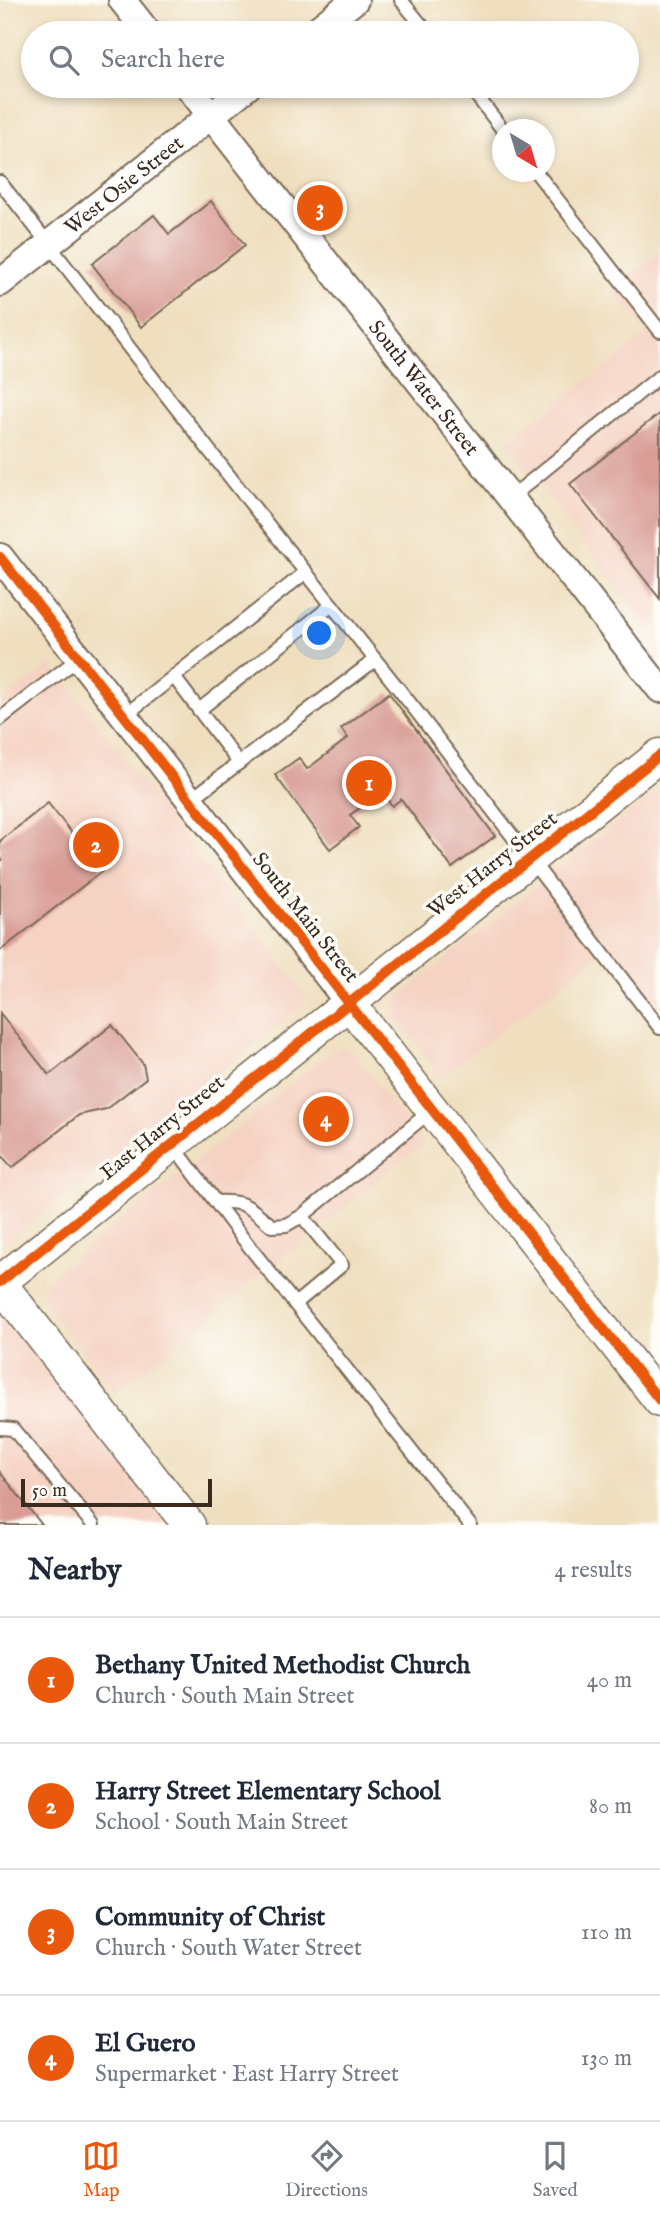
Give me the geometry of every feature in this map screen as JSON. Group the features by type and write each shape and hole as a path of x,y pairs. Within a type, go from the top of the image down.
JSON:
{"street":[{"path":"122,0 139,21"},
{"path":"328,21 355,0"},
{"name":"South Water Street","path":"198,98 510,498 655,674"},
{"name":"West Osie Street","path":"0,284 232,98"},
{"name":"South Main Street","path":"0,557 660,1401"},
{"name":"West Harry Street","path":"348,1002 660,755"},
{"name":"East Harry Street","path":"0,1282 348,1002"},
{"path":"0,1282 180,1519"}],"lane":[{"path":"401,0 418,21"},
{"path":"479,98 495,119"},
{"path":"0,182 660,1028"},
{"path":"544,182 660,331"},
{"path":"510,498 660,376"},
{"path":"124,716 306,572"},
{"path":"199,710 332,605"},
{"path":"0,719 79,658"},
{"path":"190,800 375,660"},
{"path":"174,677 239,762"},
{"path":"216,1202 235,1201 247,1206 272,1226 286,1225 302,1216 432,1110"},
{"path":"172,1144 470,1525"},
{"path":"295,1304 342,1265 302,1216"},
{"path":"0,1428 13,1429 93,1525"}],"shaded area":[{"path":"660,251 660,644 506,442 647,335 613,289"},
{"path":"51,663 306,996 302,1007 11,1239 0,1240 0,703"},
{"path":"660,788 660,1003 651,1010 604,950 442,1078 394,1016 396,999"},
{"path":"344,1046 353,1052 424,1143 115,1394 51,1311 43,1298 45,1282 333,1050"},
{"path":"8,1321 18,1326 173,1525 0,1525 0,1322"}],"building":[{"path":"211,201 245,245 141,327 92,264 154,215 169,234"},
{"path":"660,413 660,599 570,484"},
{"path":"389,693 495,836 452,868 401,799 392,806 382,792 350,815 359,827 330,849 275,775 299,758 307,769 348,738 341,729"},
{"path":"48,803 102,871 0,951 0,841"},
{"path":"0,1013 49,1075 112,1025 143,1064 146,1078 106,1109 79,1115 12,1168 0,1153"},
{"path":"0,1472 42,1525 0,1525"}],"cycle path":[{"path":"0,557 660,1401"},
{"path":"0,1282 660,755"}],"place":[{"name":"Community of Christ","path":"320,208"},
{"name":"Bethany United Methodist Church","path":"369,783"},
{"name":"Harry Street Elementary School","path":"96,845"},
{"name":"El Guero","path":"326,1119"}]}
